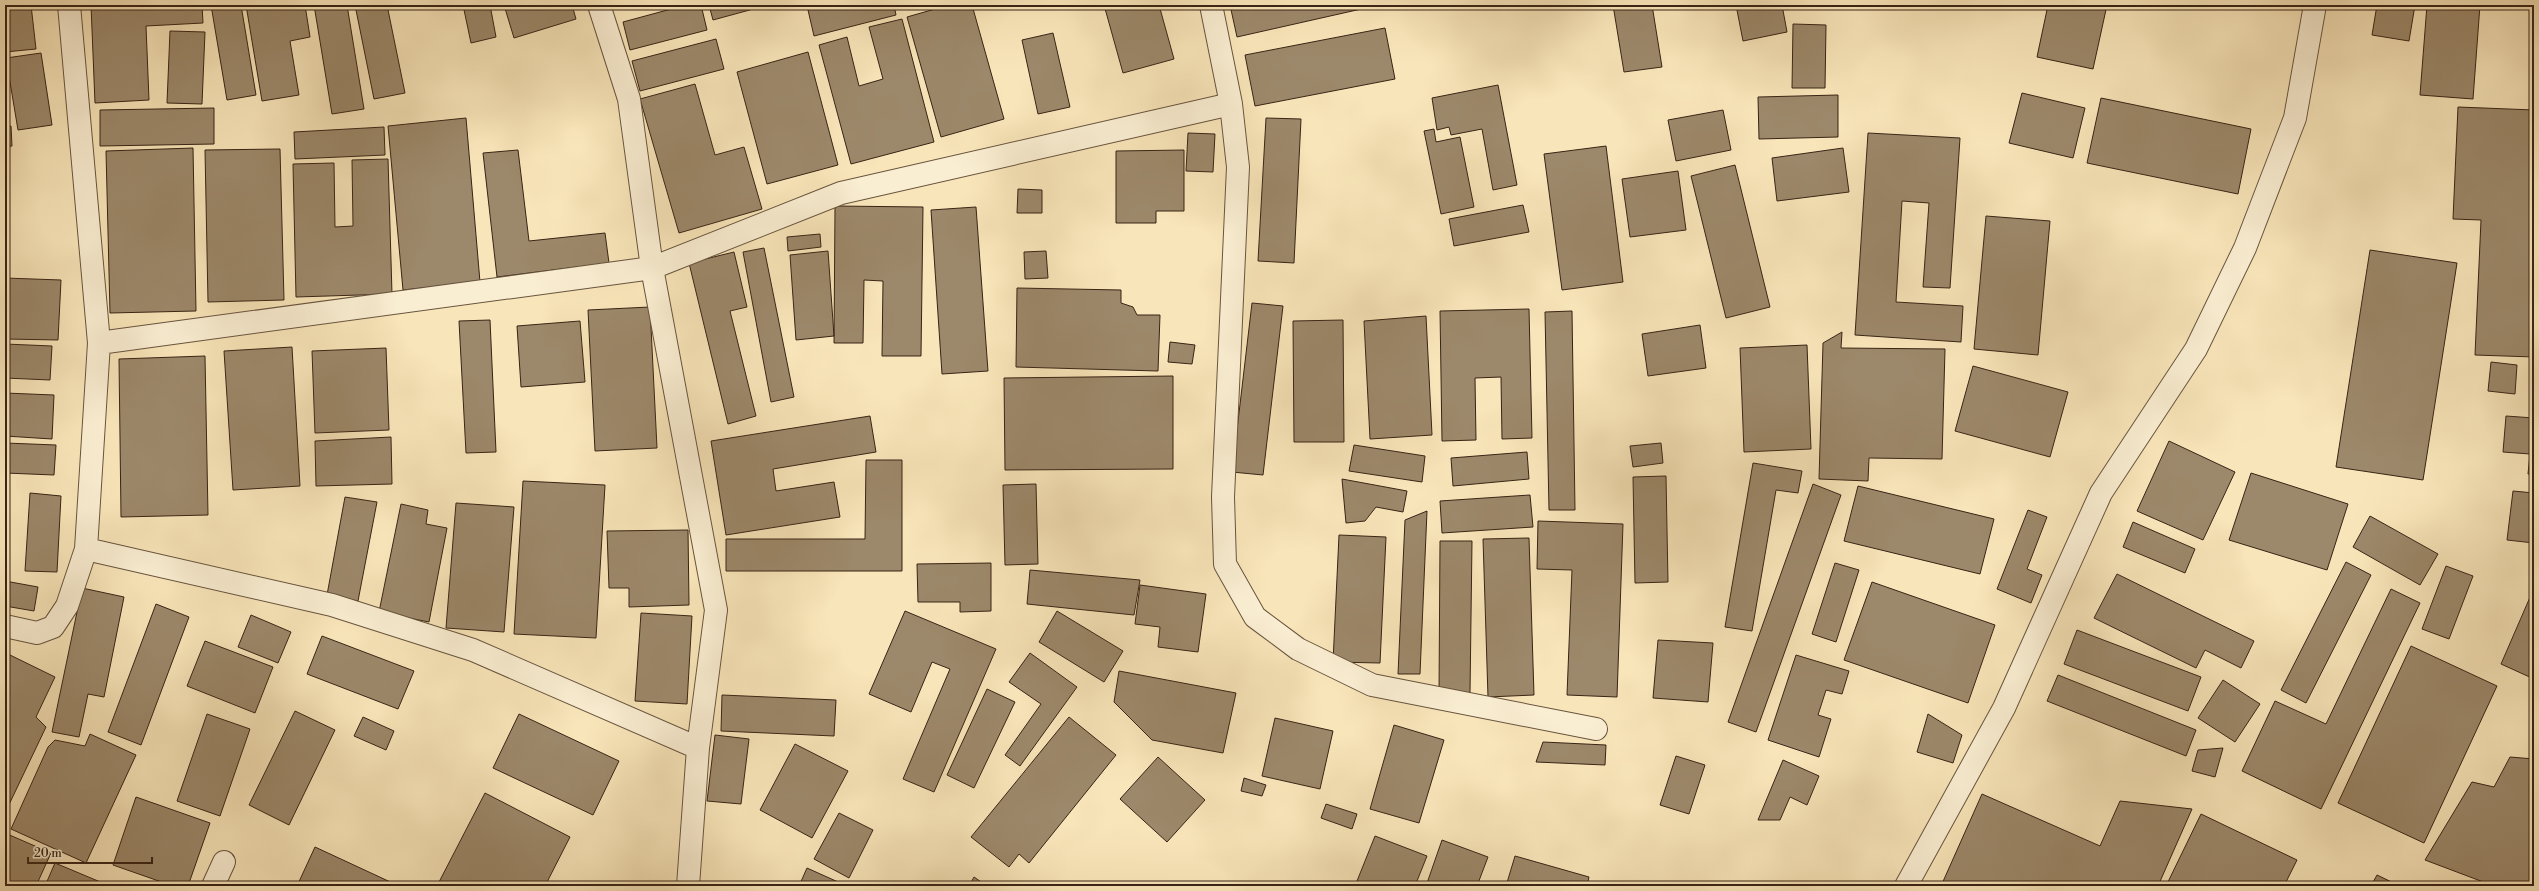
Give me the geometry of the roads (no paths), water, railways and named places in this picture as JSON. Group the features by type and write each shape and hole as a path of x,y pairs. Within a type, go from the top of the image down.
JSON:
{"street":[{"path":"5,626 37,633 53,627 67,606 86,549 99,343 69,5"},
{"path":"599,5 629,99 652,268 716,610 698,748 688,886"},
{"path":"1211,5 1231,104 1238,167 1223,497 1225,564 1255,617 1298,649 1372,685 1596,729"},
{"path":"1906,886 2004,708 2101,493 2196,349 2245,248 2295,118 2315,5"},
{"path":"99,343 652,268 841,194 1231,104"},
{"path":"86,549 332,605 473,650 698,748"},
{"path":"213,886 224,862"}]}
